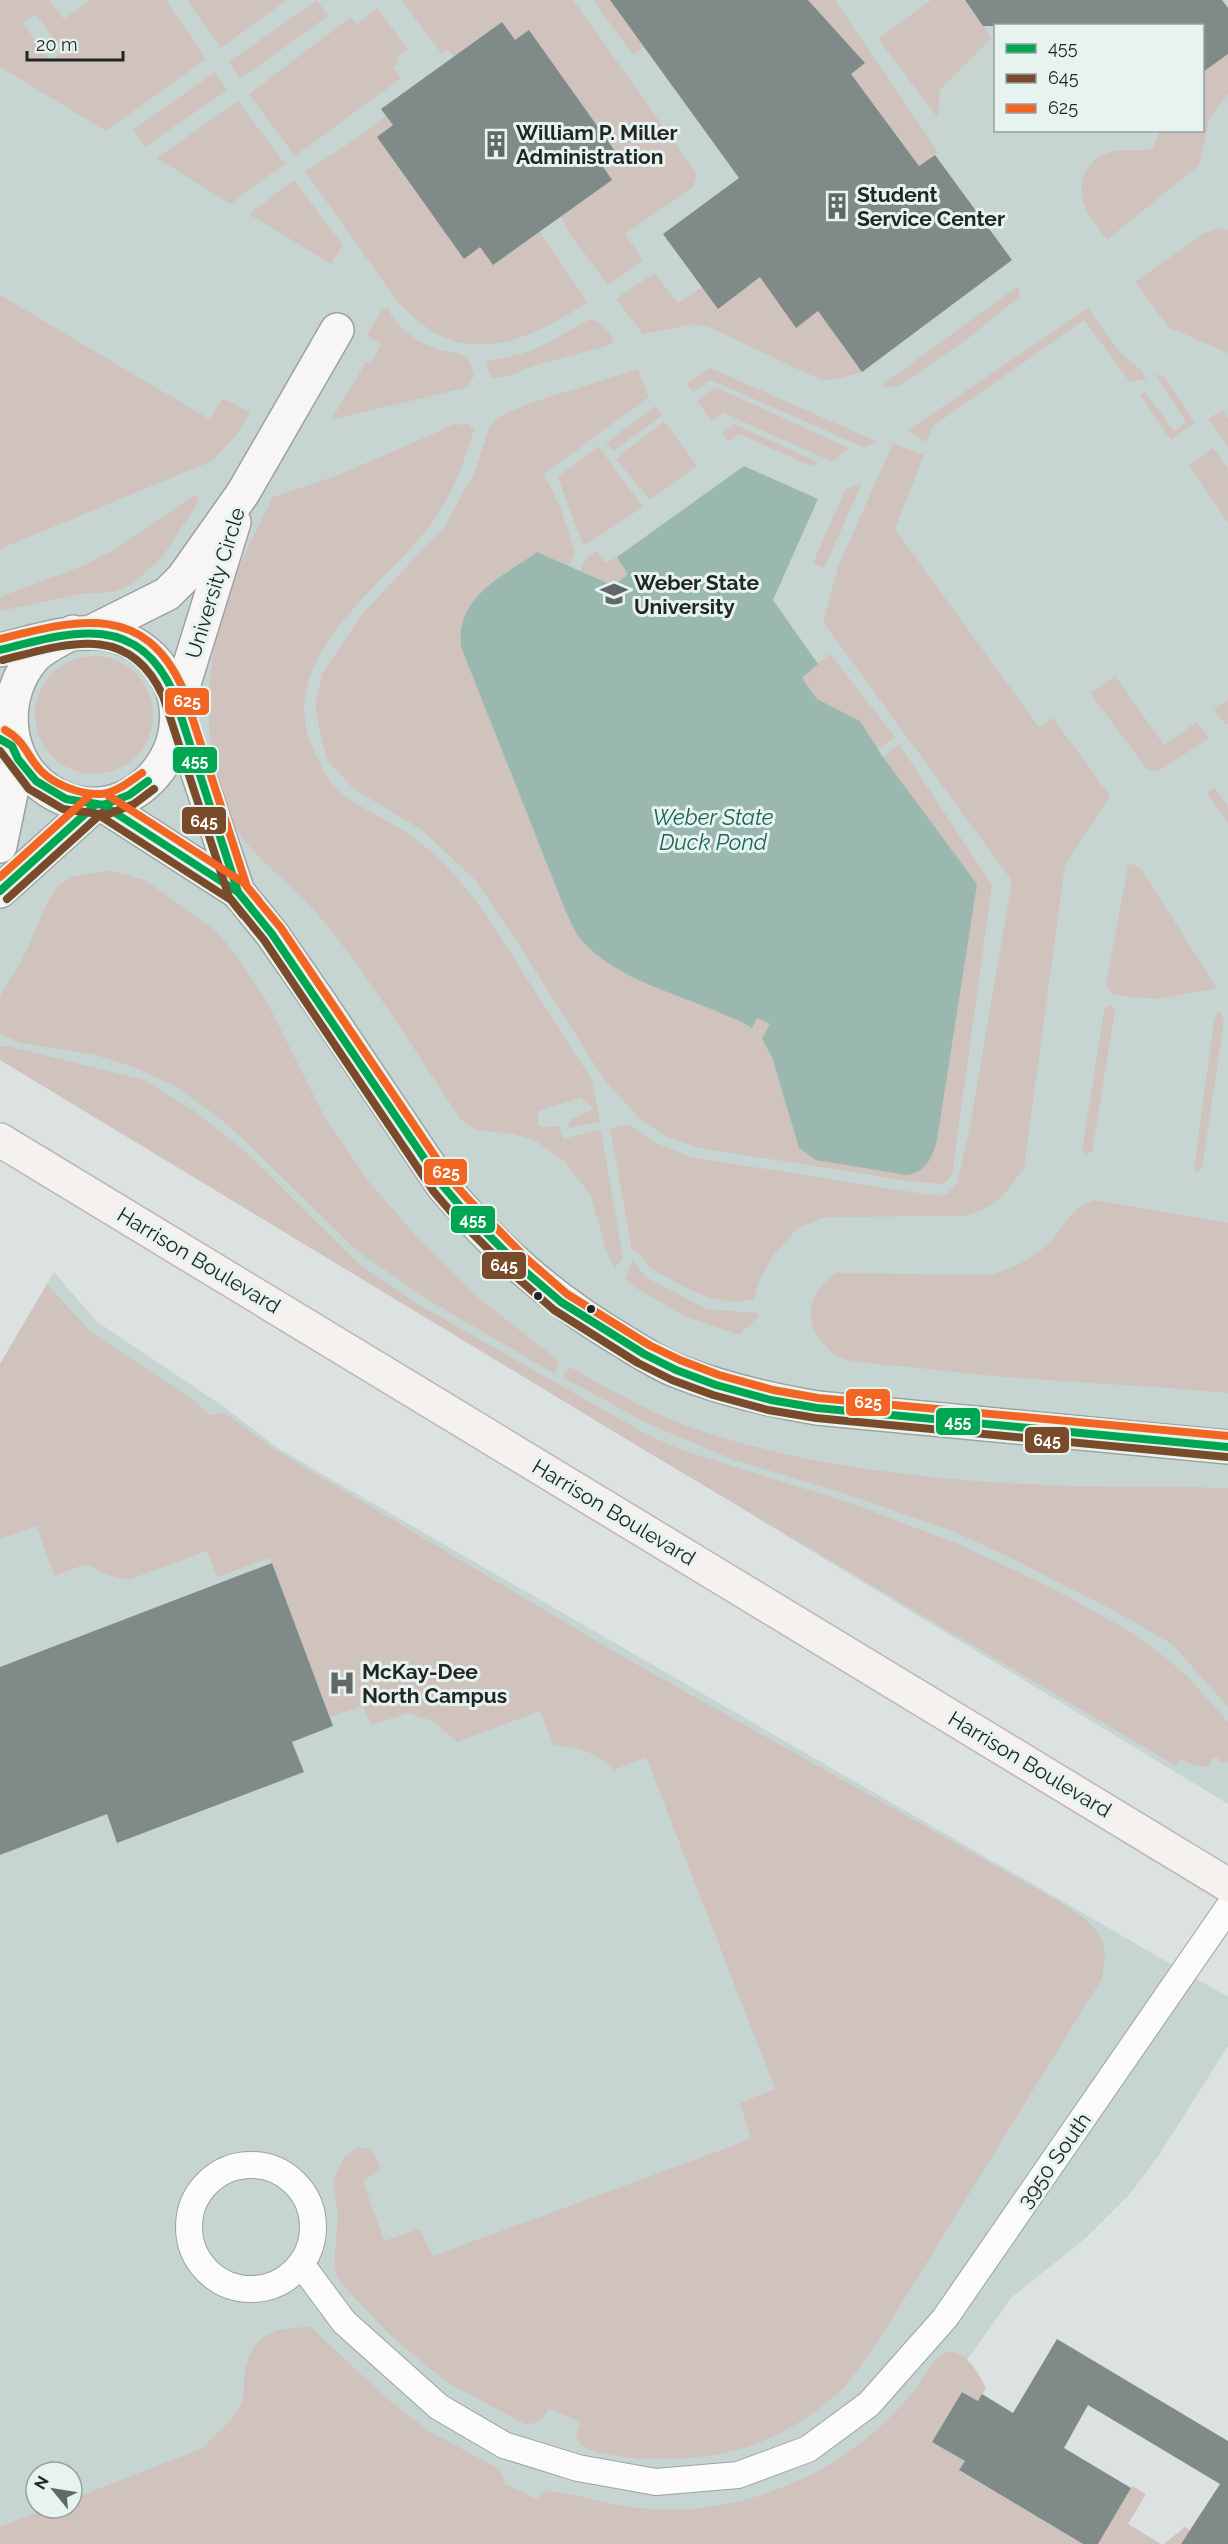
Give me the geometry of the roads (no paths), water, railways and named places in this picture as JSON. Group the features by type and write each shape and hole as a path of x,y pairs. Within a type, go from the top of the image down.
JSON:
{"main road":[{"name":"Harrison Boulevard","path":"0,1140 1228,1885"}],"street":[{"name":"University Circle","path":"81,633 167,594 183,578 243,493 337,330"},
{"name":"University Circle","path":"177,709 243,493"},
{"path":"0,846 10,748 8,712 12,692 21,673 42,651 81,633"},
{"path":"0,650 81,633 118,637 145,650 164,672 238,892"},
{"path":"0,891 99,805 141,787 161,768 174,742 177,709"},
{"path":"10,748 36,781 50,791 66,799 99,805 238,892 279,944 443,1186 460,1206 521,1268 561,1302 644,1354 676,1370 716,1384 771,1400 817,1408 1228,1447"},
{"name":"3950 South","path":"301,2264 344,2322 439,2407 504,2445 578,2468 656,2482 738,2475 808,2449 869,2404 945,2318 1228,1908"},
{"path":"259,2165 278,2171 294,2181 305,2196 312,2212 313,2230 310,2248 301,2264 286,2278 266,2287 246,2289 225,2283 209,2273 197,2257 190,2239 190,2219 195,2200 206,2184 222,2173 240,2166 259,2165"}],"water":[{"name":"Weber State Duck Pond","path":"744,466 818,499 773,600 818,664 802,678 817,699 860,721 883,757 977,884 937,1140 933,1153 924,1167 907,1175 816,1160 799,1148 772,1057 762,1039 770,1024 757,1018 752,1028 731,1017 637,979 595,953 579,937 566,912 461,647 461,629 465,614 473,601 496,580 537,552 614,586 628,574 617,557"}],"place":[{"name":"William P. Miller Administration","path":"496,144"},
{"name":"Student Service Center","path":"837,206"},
{"name":"Weber State University","path":"614,594"},
{"name":"McKay-Dee North Campus","path":"342,1683"}]}
